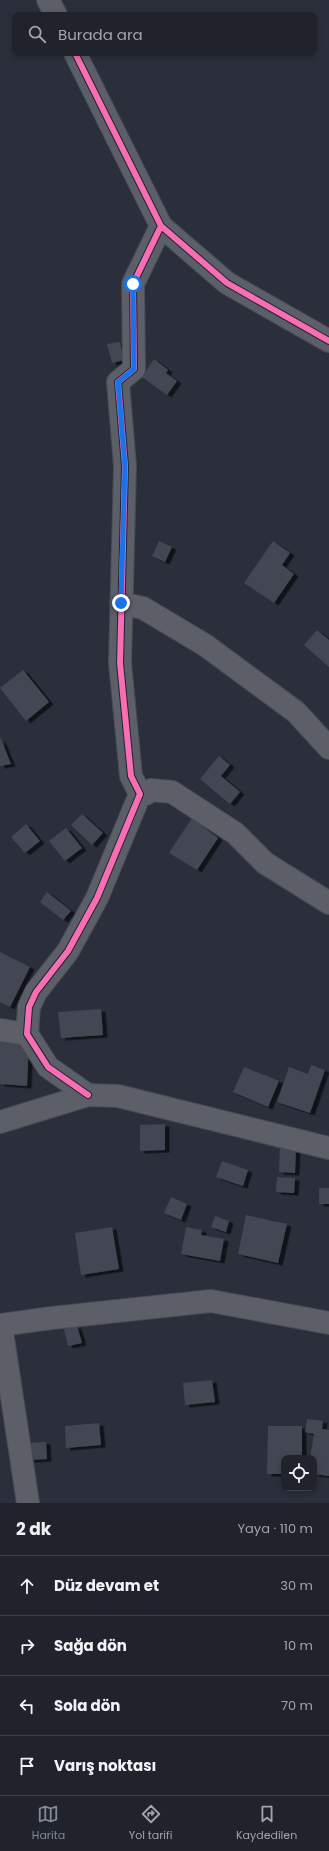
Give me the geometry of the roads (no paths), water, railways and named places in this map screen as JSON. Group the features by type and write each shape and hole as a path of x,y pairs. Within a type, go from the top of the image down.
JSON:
{"street":[{"path":"48,0 54,12"},
{"path":"76,56 161,226 226,283 329,342"},
{"path":"88,1095 48,1067 27,1034 29,1007 36,992 68,952 97,898 140,794 131,776 120,664 125,466 118,382 134,369 133,284 161,226"},
{"path":"121,603 144,608 205,645 296,712 329,748"},
{"path":"140,794 146,794 151,790 172,792 234,833 266,863 329,903"},
{"path":"0,1030 27,1034"},
{"path":"0,1122 88,1095 118,1096 329,1148"},
{"path":"28,1503 0,1325 211,1301 329,1323"}]}
